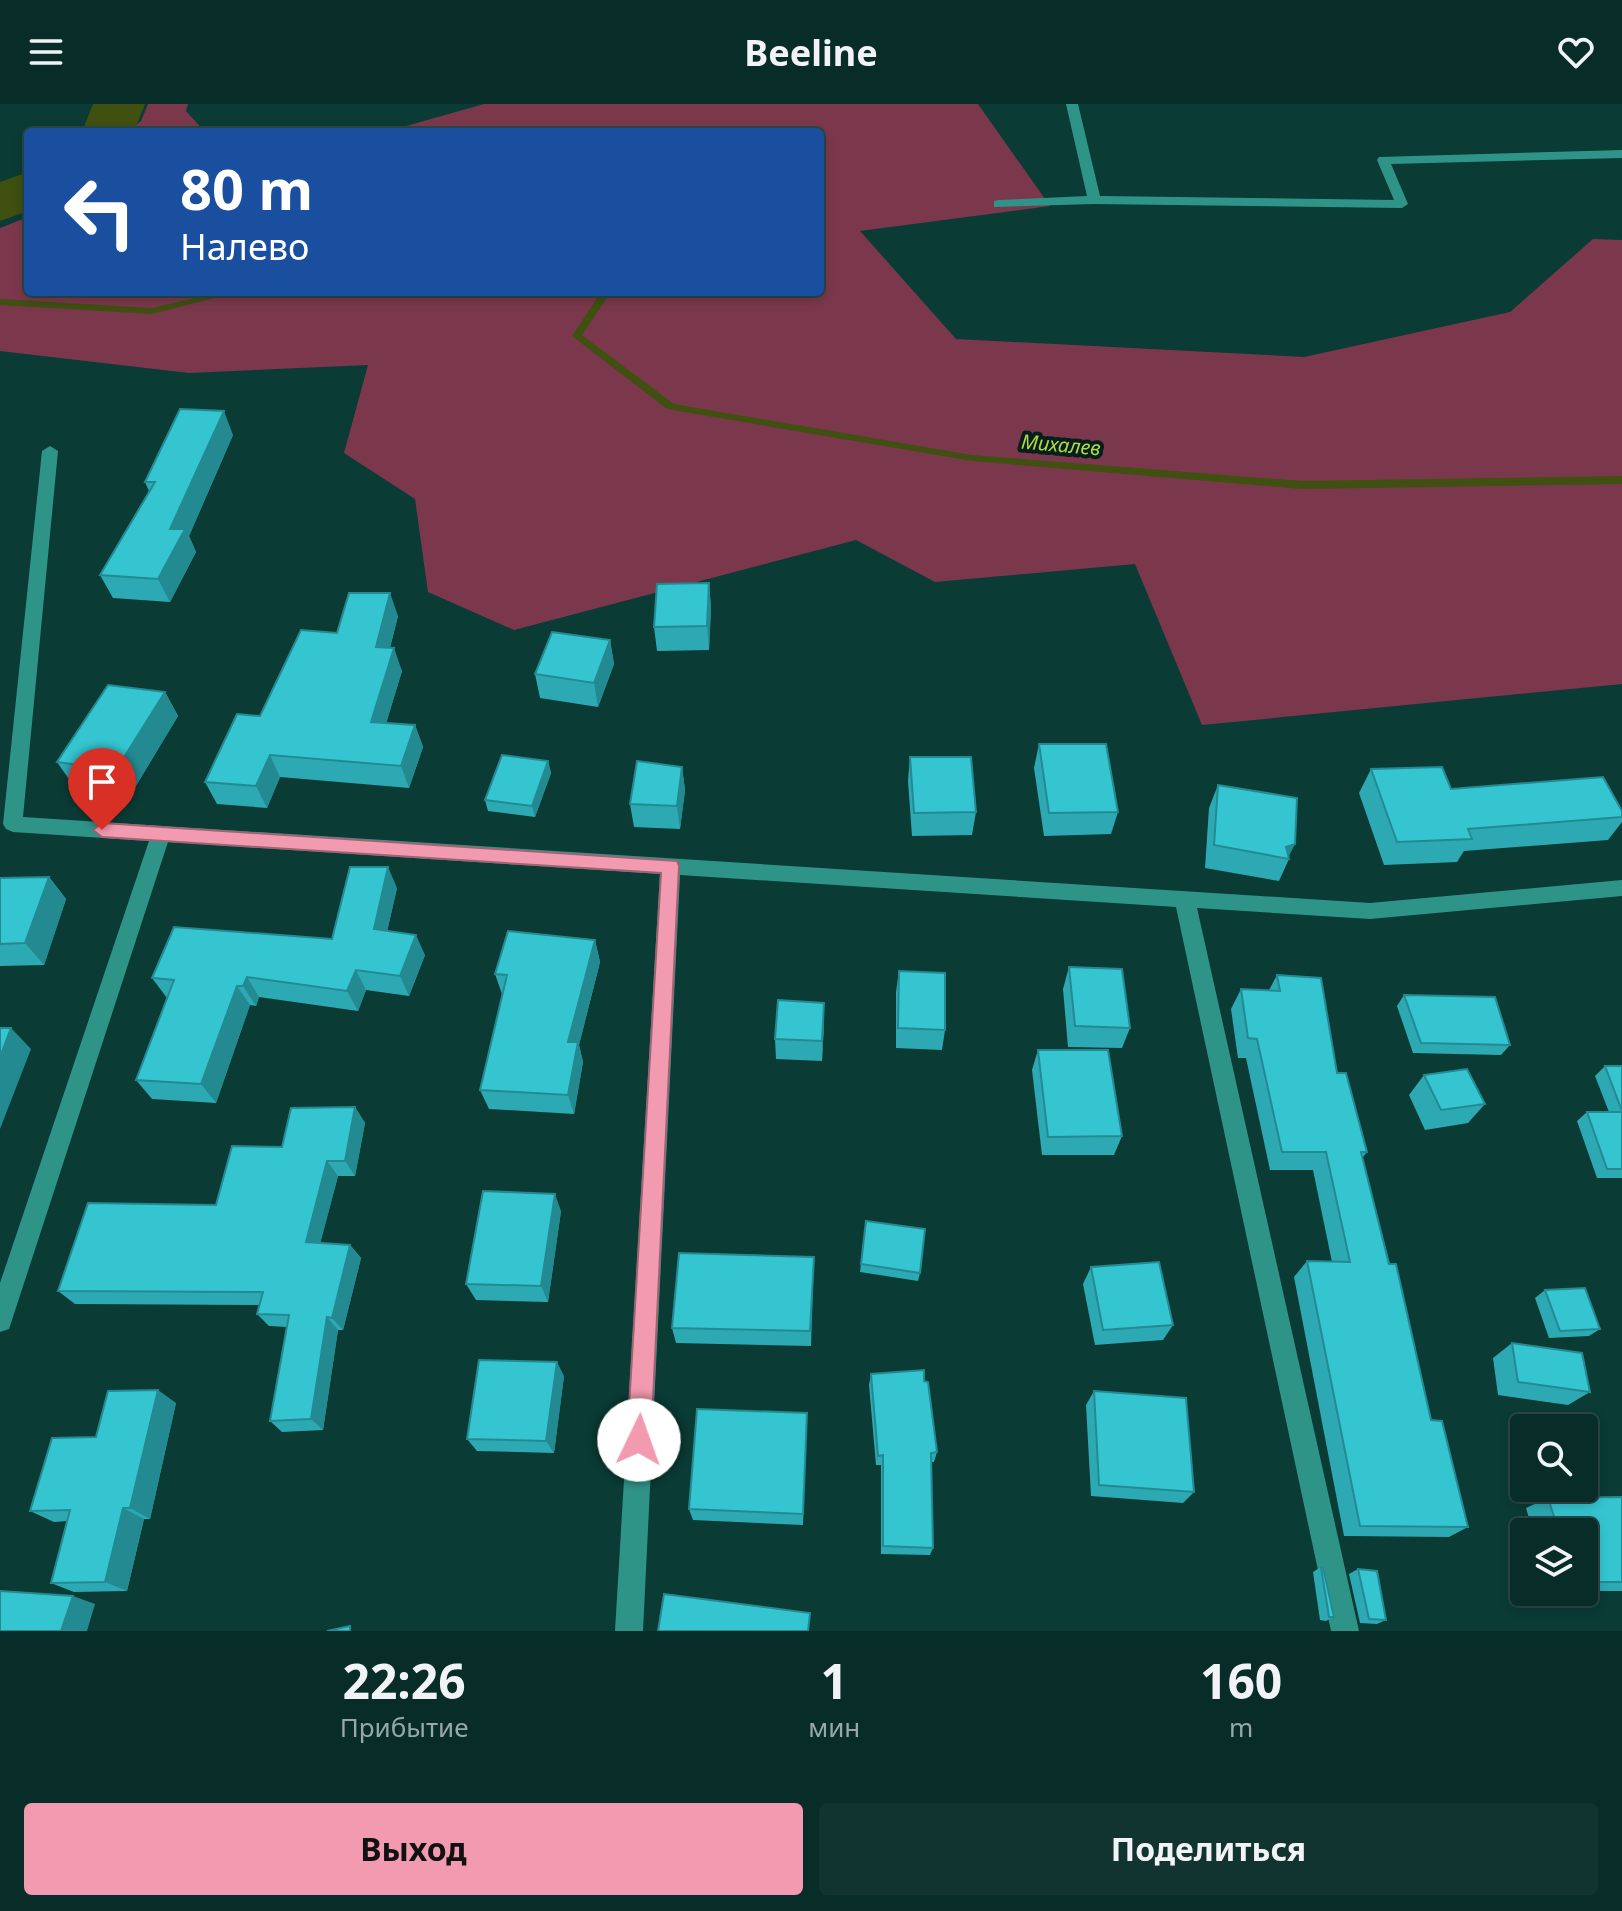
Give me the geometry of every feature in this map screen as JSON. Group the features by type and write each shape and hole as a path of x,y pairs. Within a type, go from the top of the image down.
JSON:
{"street":[{"path":"1072,104 1094,200"},
{"path":"999,204 1094,200 1402,204 1383,160 1622,154"},
{"path":"50,451 13,824 1370,911 1622,888"},
{"path":"0,1320 161,834"},
{"path":"629,1631 670,866"},
{"path":"1185,900 1345,1631"}],"shaded area":[{"path":"148,104 188,104 186,111 201,128 133,128 141,121"},
{"path":"484,104 978,104 1050,206 860,231 956,339 1304,357 1510,312 1593,239 1622,240 1622,684 1202,725 1135,564 935,582 856,540 514,630 428,592 415,499 344,453 368,365 189,373 0,351 0,228 24,219 24,296 824,296 824,128 399,128"}],"building":[{"path":"180,409 224,411 170,529 185,529 158,579 100,575 155,482 145,482"},
{"path":"709,583 707,626 654,627 657,584"},
{"path":"349,593 390,593 376,647 394,648 371,722 415,725 401,766 270,755 256,786 205,782 237,714 260,716 301,630 337,633"},
{"path":"552,632 610,640 594,683 535,674"},
{"path":"108,685 165,692 116,770 57,762"},
{"path":"1039,744 1106,744 1118,812 1049,813"},
{"path":"502,755 548,761 532,806 485,800"},
{"path":"910,757 971,757 976,812 914,813"},
{"path":"637,761 682,767 677,806 630,804"},
{"path":"1442,767 1451,789 1603,777 1622,811 1622,817 1468,829 1472,839 1397,842 1371,769"},
{"path":"1218,785 1297,798 1295,844 1286,847 1289,859 1214,845"},
{"path":"350,867 388,867 374,929 416,935 400,976 356,970 347,991 247,977 243,986 237,986 201,1084 136,1080 174,980 152,978 174,927 332,939"},
{"path":"49,877 25,943 0,944 0,878"},
{"path":"508,931 595,940 568,1042 578,1042 568,1095 480,1090 507,975 495,974"},
{"path":"1069,967 1122,969 1130,1028 1075,1026"},
{"path":"899,971 945,973 945,1030 898,1028"},
{"path":"1277,975 1321,978 1337,1073 1346,1073 1367,1152 1361,1152 1389,1264 1396,1264 1431,1420 1442,1421 1468,1527 1360,1526 1307,1261 1350,1262 1326,1152 1282,1152 1257,1039 1248,1038 1241,989 1280,991"},
{"path":"1404,995 1495,997 1510,1045 1421,1043"},
{"path":"778,1000 824,1003 822,1041 775,1039"},
{"path":"0,1028 11,1028 0,1057"},
{"path":"1038,1050 1108,1050 1122,1136 1048,1137"},
{"path":"1605,1066 1622,1066 1622,1111"},
{"path":"1467,1069 1485,1104 1441,1110 1424,1075"},
{"path":"355,1107 345,1161 327,1161 306,1242 350,1245 332,1318 327,1317 311,1419 270,1421 289,1315 257,1314 263,1292 58,1291 88,1203 216,1205 232,1146 282,1147 291,1108"},
{"path":"1587,1112 1622,1112 1622,1169 1607,1169"},
{"path":"483,1191 555,1194 541,1286 466,1284"},
{"path":"866,1221 925,1229 920,1273 861,1264"},
{"path":"679,1253 814,1257 810,1331 672,1328"},
{"path":"1159,1262 1173,1325 1103,1330 1091,1267"},
{"path":"1585,1288 1600,1329 1560,1331 1545,1290"},
{"path":"1512,1343 1582,1353 1590,1392 1518,1382"},
{"path":"479,1360 557,1362 546,1441 467,1439"},
{"path":"924,1370 937,1452 931,1453 933,1548 883,1546 883,1455 878,1456 871,1374"},
{"path":"158,1390 130,1508 123,1508 105,1582 51,1583 70,1510 30,1511 52,1438 96,1437 108,1391"},
{"path":"1094,1391 1186,1398 1194,1492 1099,1485"},
{"path":"697,1409 807,1413 803,1514 689,1509"},
{"path":"1598,1497 1622,1497 1622,1582 1598,1582 1598,1518 1554,1518 1549,1502 1598,1502"},
{"path":"1323,1567 1334,1617 1329,1617"},
{"path":"1358,1569 1377,1571 1386,1620 1369,1619"},
{"path":"0,1591 73,1596 61,1631 0,1631"},
{"path":"664,1594 810,1613 808,1631 658,1631"},
{"path":"350,1626 350,1631 327,1631"}],"waterway":[{"path":"110,128 119,104"},
{"path":"0,204 24,191"},
{"name":"Михалев","path":"0,302 152,311 216,296"},
{"name":"Михалев","path":"603,296 577,336 671,407 972,458 1302,485 1622,480"}],"route":[{"path":"102,830 670,866 639,1440"}]}
